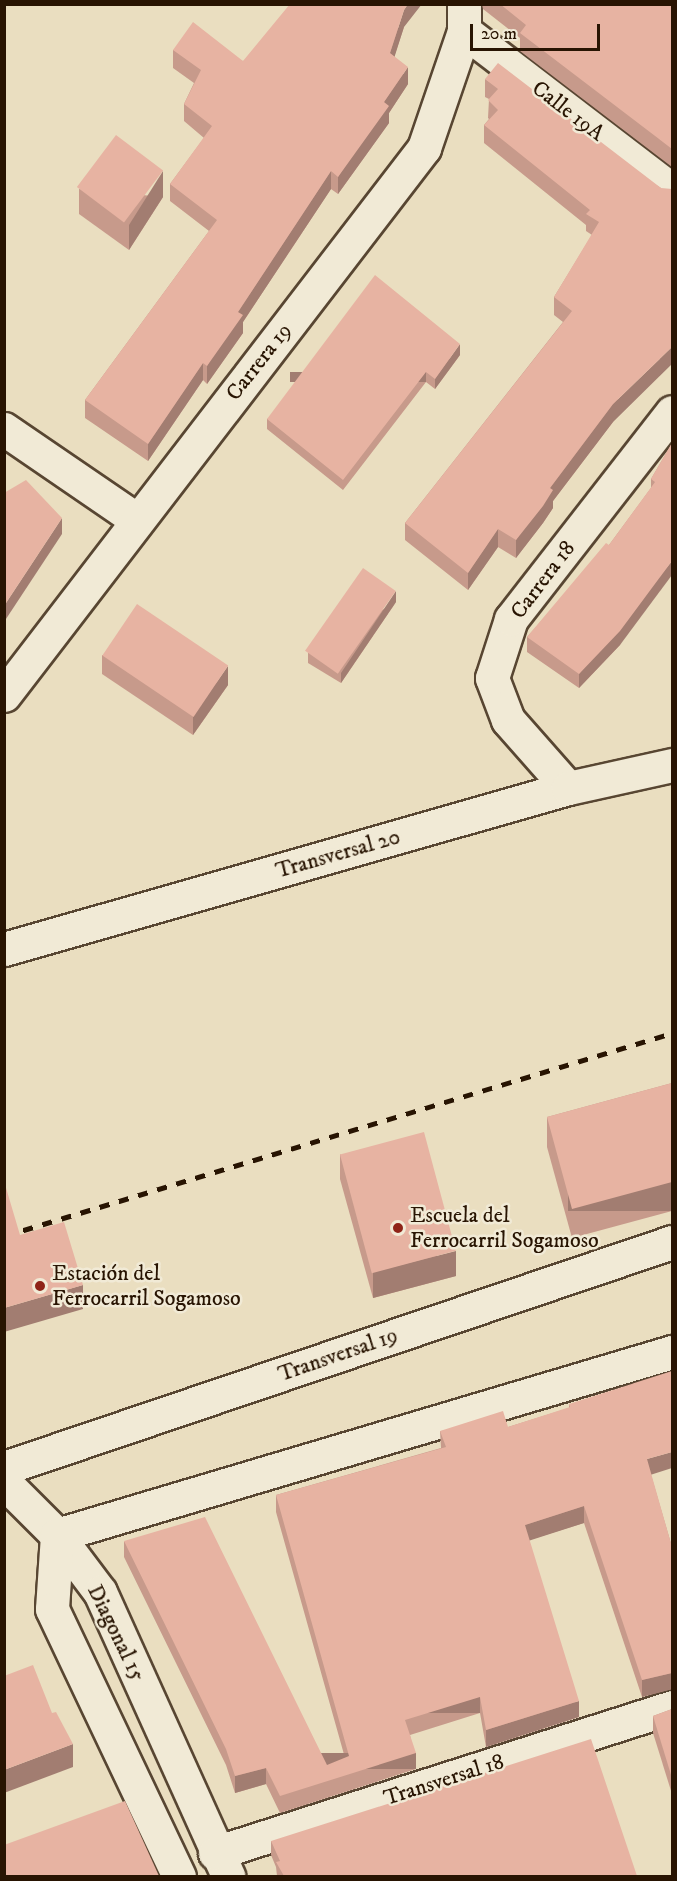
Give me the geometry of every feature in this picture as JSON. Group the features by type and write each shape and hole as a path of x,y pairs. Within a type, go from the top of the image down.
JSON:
{"street":[{"name":"Calle 19A","path":"464,18 672,190"},
{"name":"Carrera 19","path":"4,695 424,148 464,18"},
{"name":"Carrera 18","path":"568,788 508,720 492,678 511,619 672,412"},
{"path":"4,429 137,520"},
{"name":"Transversal 20","path":"4,949 568,788 672,765"},
{"name":"Transversal 19","path":"4,1467 672,1242"},
{"path":"4,1482 57,1536 672,1352"},
{"name":"Diagonal 15","path":"57,1536 100,1592 222,1865"},
{"name":"Diagonal 15","path":"57,1536 52,1609 179,1876"},
{"name":"Transversal 18","path":"222,1865 672,1707"}],"building":[{"path":"290,4 408,4 390,53 408,67 384,102 389,106 338,177 331,171 238,312 243,315 207,366 203,363 148,444 85,400 217,220 170,184 212,126 184,104 201,70 173,50 193,22 243,61"},
{"path":"500,4 672,4 672,149 520,33 526,25"},
{"path":"498,63 661,188 672,189 672,347 613,404 550,488 553,490 543,506 516,540 498,529 468,573 405,523 572,311 554,297 599,222 586,214 590,210 484,125 498,110 488,100 498,89 485,79"},
{"path":"116,135 163,171 124,222 77,187"},
{"path":"375,275 460,344 435,379 426,372 343,480 267,419"},
{"path":"672,443 672,561 620,631 579,674 527,637 606,543 609,545 655,482 651,479"},
{"path":"26,480 62,518 4,606 4,493"},
{"path":"363,568 396,591 338,674 305,651"},
{"path":"137,604 228,666 194,717 102,655"},
{"path":"672,1083 672,1182 572,1209 547,1117"},
{"name":"Escuela del Ferrocarril Sogamoso","path":"424,1132 456,1251 372,1273 340,1155"},
{"path":"4,1181 20,1235 64,1222 83,1285 4,1308"},
{"path":"672,1371 672,1452 647,1459 672,1547 672,1673 642,1680 584,1506 525,1525 579,1701 486,1730 480,1697 405,1720 416,1753 280,1796 266,1768 235,1776 226,1749 124,1541 205,1517 327,1765 349,1756 276,1495 446,1447 440,1431 503,1411 508,1427 570,1407 569,1404"},
{"path":"33,1665 52,1713 56,1712 73,1744 4,1770 4,1676"},
{"path":"672,1709 672,1778 653,1716"},
{"path":"591,1739 637,1876 284,1876 276,1862 280,1861 271,1841"},
{"path":"125,1801 159,1876 4,1876 4,1845"}],"railway":[{"path":"4,1236 672,1033"}],"place":[{"name":"Escuela del Ferrocarril Sogamoso","path":"398,1228"},
{"name":"Estación del Ferrocarril Sogamoso","path":"40,1286"}]}
